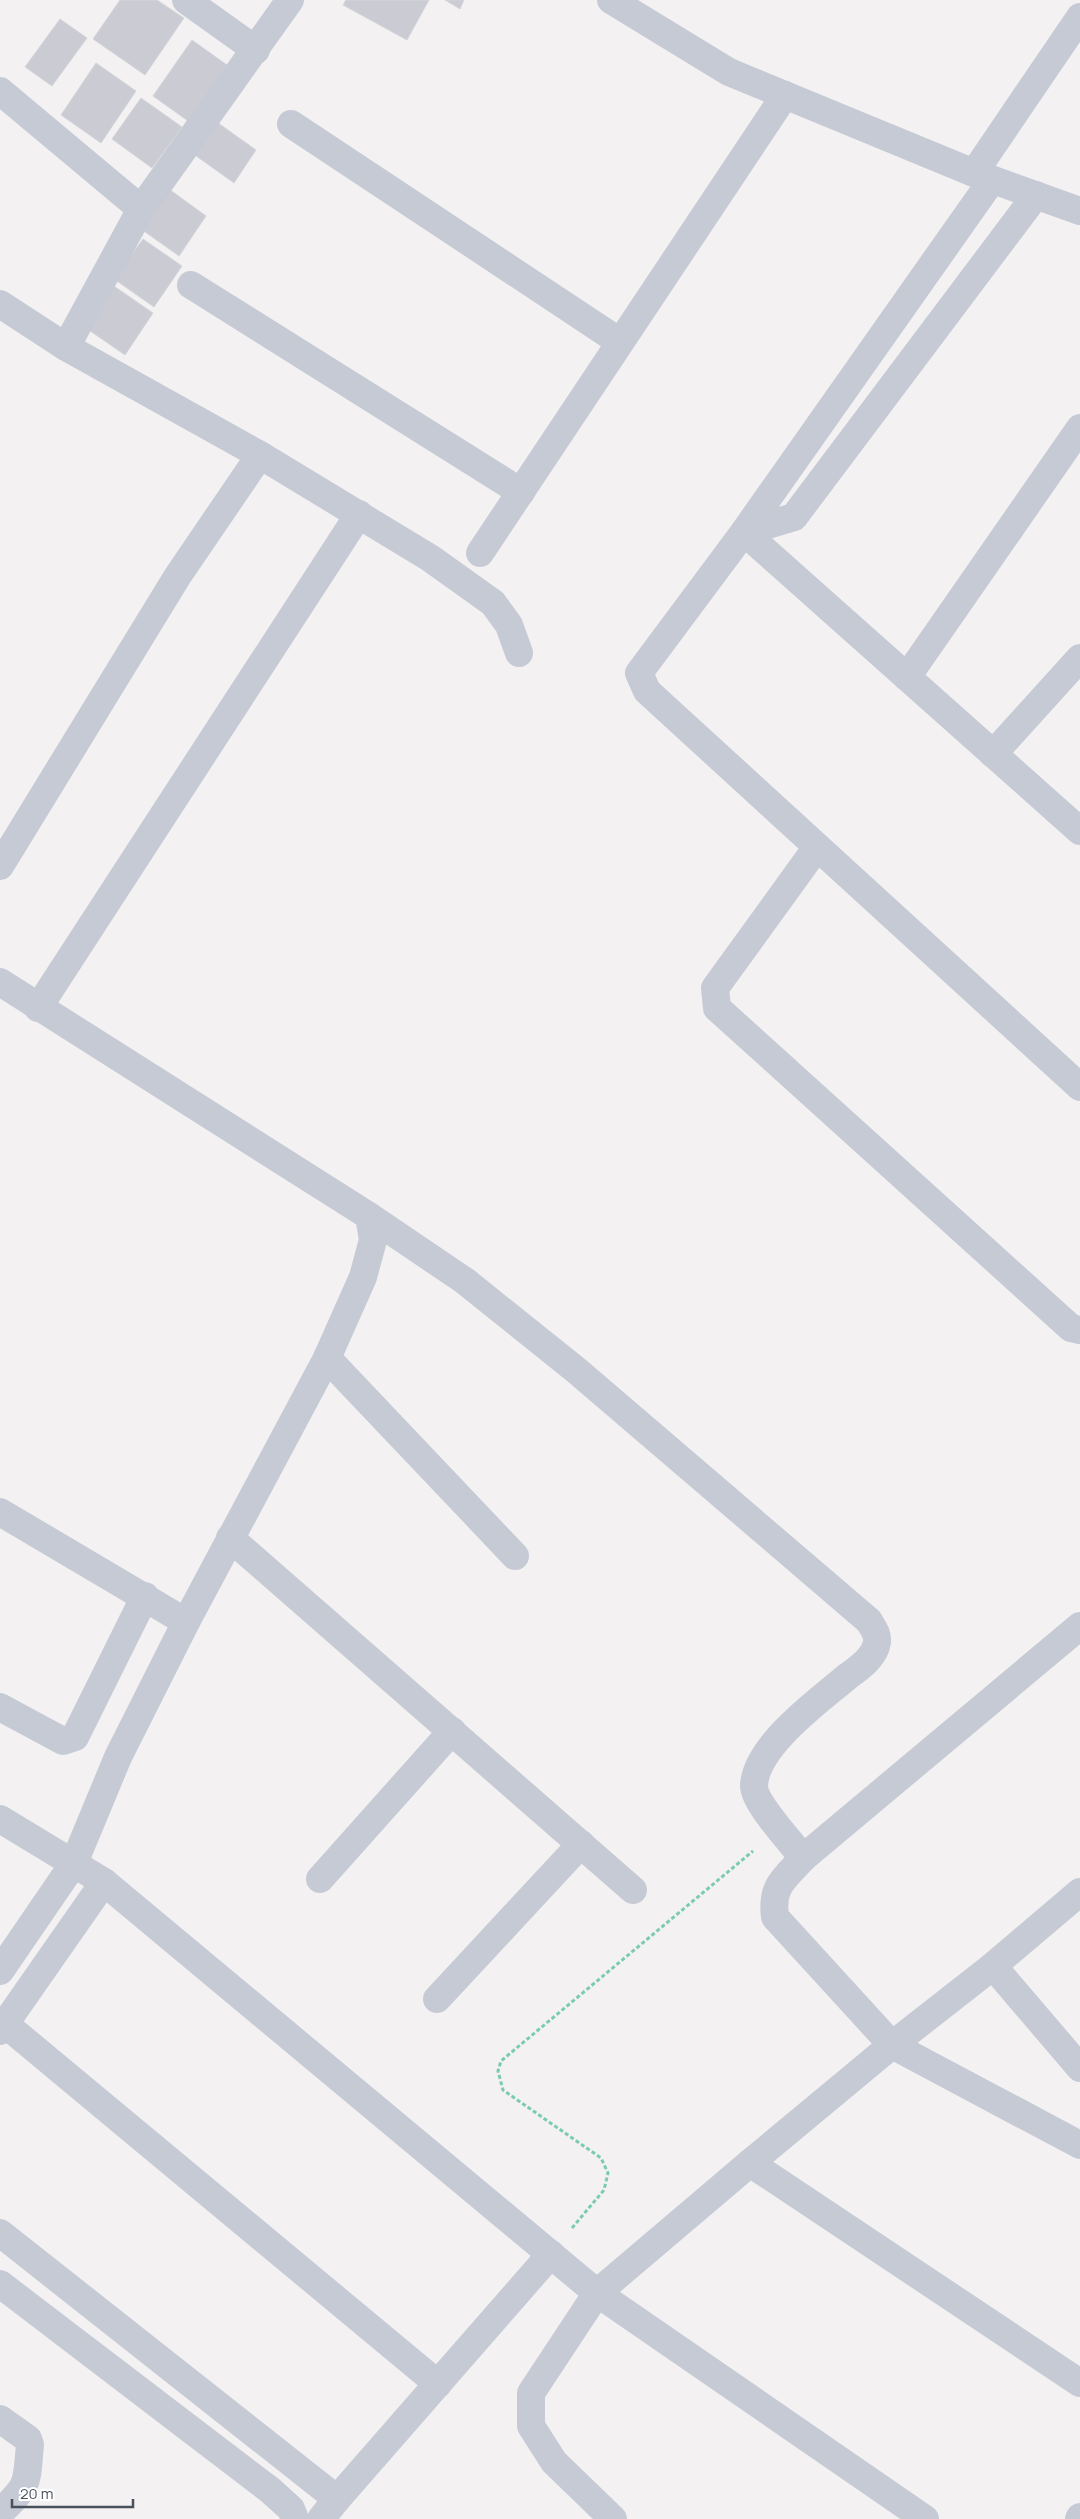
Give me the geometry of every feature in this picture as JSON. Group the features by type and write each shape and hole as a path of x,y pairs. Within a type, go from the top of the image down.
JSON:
{"street":[{"path":"186,0 256,50"},
{"path":"66,347 141,209 290,0"},
{"path":"611,0 729,72 983,177 1080,211"},
{"path":"1080,17 983,177 744,532 640,673 647,691 1080,1087"},
{"path":"0,91 141,209"},
{"path":"480,553 785,95"},
{"path":"291,124 620,342"},
{"path":"744,532 794,517 1036,195"},
{"path":"191,285 521,492"},
{"path":"0,304 66,347 260,455 430,558 494,603 509,626 519,653"},
{"path":"907,677 1080,428"},
{"path":"0,866 177,577 260,455"},
{"path":"38,1008 359,514"},
{"path":"744,532 1080,831"},
{"path":"994,754 1080,658"},
{"path":"817,847 716,988 717,1008 1071,1328 1080,1330"},
{"path":"0,982 38,1008 369,1216 465,1281 561,1358 869,1622 877,1635 877,1644 867,1660 783,1732 758,1768 754,1788 762,1804 803,1858"},
{"path":"0,1971 74,1863 118,1757 230,1538 327,1358 363,1277 373,1240 369,1216"},
{"path":"327,1358 516,1556"},
{"path":"0,1512 186,1622"},
{"path":"230,1538 633,1890"},
{"path":"0,1707 52,1737 63,1741 75,1737 144,1596"},
{"path":"1080,1626 803,1858 776,1889 773,1904 775,1916 892,2045 1080,2145"},
{"path":"320,1879 452,1731"},
{"path":"0,1819 104,1882 597,2293 925,2519"},
{"path":"437,1999 581,1844"},
{"path":"104,1882 2,2027 438,2384"},
{"path":"613,2519 554,2462 531,2426 531,2393 597,2293 892,2045 993,1966 1080,1892"},
{"path":"993,1966 1080,2068"},
{"path":"750,2163 1080,2383"},
{"path":"0,2233 329,2509 551,2254"},
{"path":"0,2284 270,2490 291,2510 295,2519"},
{"path":"0,2419 28,2439 30,2445 27,2482 20,2493 0,2513"}],"path":[{"path":"551,2254 604,2190 608,2173 601,2158 503,2090 498,2071 501,2061 780,1828"}],"building":[{"path":"120,0 157,0 184,18 145,75 93,39"},
{"path":"346,0 429,0 407,40 343,5"},
{"path":"445,0 464,0 460,9"},
{"path":"60,19 87,38 52,86 25,67"},
{"path":"192,40 227,65 188,121 153,96"},
{"path":"96,63 136,91 101,143 61,115"},
{"path":"141,98 182,127 152,168 112,139"},
{"path":"214,120 256,150 234,183 192,153"},
{"path":"169,189 206,216 179,256 141,229"},
{"path":"143,239 182,266 154,307 114,279"},
{"path":"111,284 153,313 125,355 83,326"}]}
